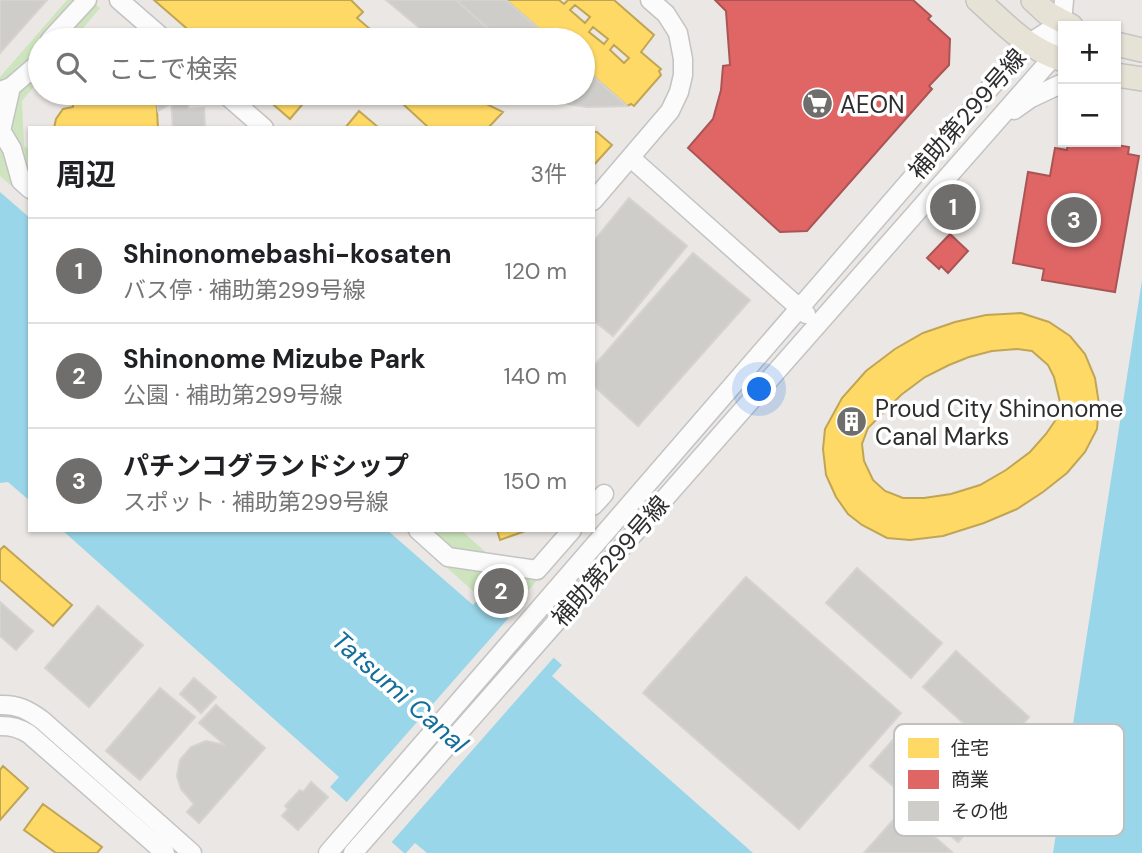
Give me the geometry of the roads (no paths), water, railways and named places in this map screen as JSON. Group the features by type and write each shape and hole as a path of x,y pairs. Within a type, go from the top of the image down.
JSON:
{"main road":[{"path":"978,0 1028,44 1058,58"},
{"path":"1033,0 1047,13 1066,16"},
{"path":"1121,45 1142,50"},
{"path":"1121,76 1142,79"}],"street":[{"path":"61,28 88,0"},
{"path":"119,0 151,28"},
{"path":"595,199 670,111 679,92 683,59 678,33 666,14 650,0"},
{"name":"補助第299号線","path":"333,847 1028,44 1066,16"},
{"name":"補助第299号線","path":"353,853 986,132 1058,58"},
{"path":"28,71 5,89 1,130 12,149 21,181 28,187"},
{"path":"986,132 1031,98 1061,84"},
{"path":"238,105 262,126"},
{"path":"632,158 818,325"},
{"path":"420,532 448,557 537,570 570,532"},
{"path":"0,705 22,707 42,720 192,853"},
{"path":"0,726 20,728 29,734 165,853"}],"water":[{"path":"0,192 28,216 28,499 8,482 0,483"},
{"path":"1142,280 1142,853 1053,853 1056,836 1124,836 1124,724 1073,724"},
{"name":"Tatsumi Canal","path":"64,532 389,532 473,605 482,595 562,665 552,676 753,853 427,853 415,843 404,853 330,787 339,777"}],"place":[{"name":"AEON","path":"817,104"},
{"name":"Shinonomebashi-kosaten","path":"953,207"},
{"name":"パチンコグランドシップ","path":"1074,220"},
{"name":"Proud City Shinonome Canal Marks","path":"852,422"},
{"name":"Shinonome Mizube Park","path":"501,591"}]}
